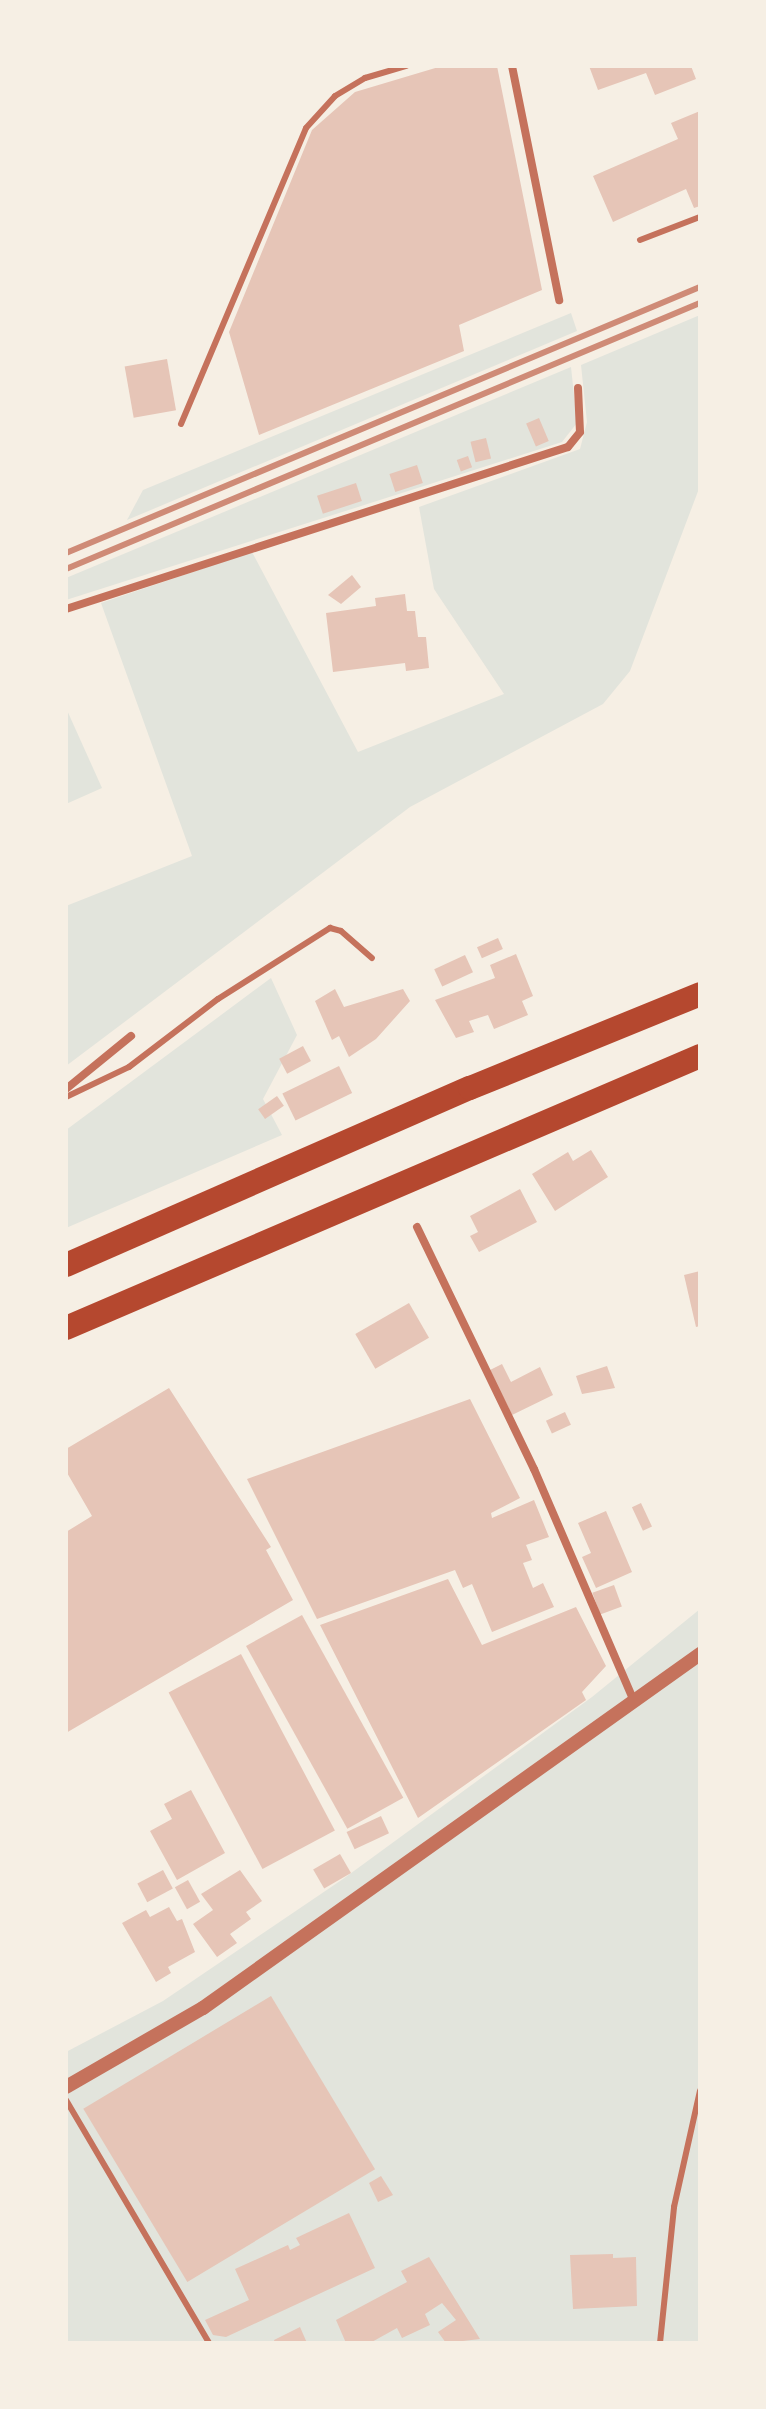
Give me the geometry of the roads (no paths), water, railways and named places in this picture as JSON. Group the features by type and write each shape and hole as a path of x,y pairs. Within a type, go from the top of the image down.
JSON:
{"highway":[{"path":"66,1265 470,1088 700,994"},
{"path":"66,1328 492,1141 700,1056"}],"street":[{"path":"512,66 559,300"},
{"path":"66,609 568,447 580,432 578,388"},
{"path":"66,1089 131,1036"},
{"path":"417,1227 534,1469 634,1701"},
{"path":"66,2087 203,2008 700,1654"}],"lane":[{"path":"181,424 306,128 335,96 365,78 406,66"},
{"path":"640,240 700,217"},
{"path":"66,1097 129,1067 218,999 330,928 341,931 372,958"},
{"path":"660,2343 674,2207 700,2091"},
{"path":"66,2100 209,2343"}],"railway":[{"path":"66,553 700,287"},
{"path":"66,569 700,303"}]}
